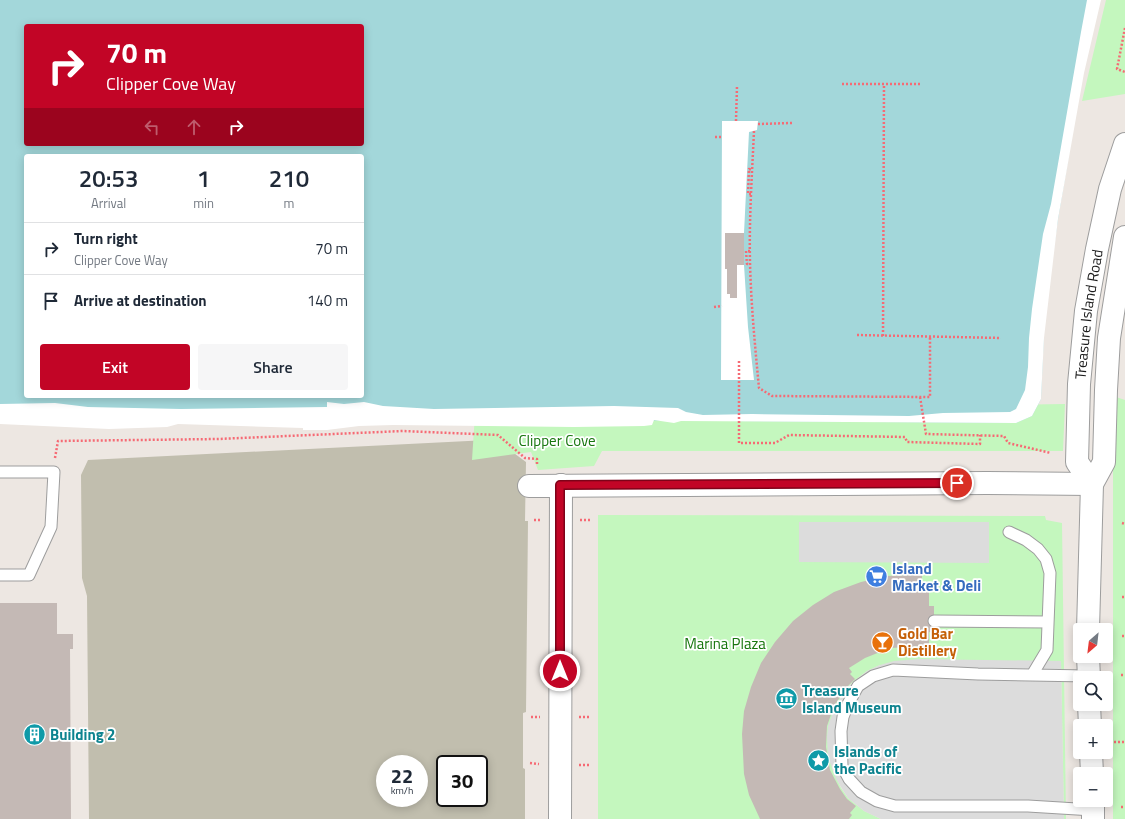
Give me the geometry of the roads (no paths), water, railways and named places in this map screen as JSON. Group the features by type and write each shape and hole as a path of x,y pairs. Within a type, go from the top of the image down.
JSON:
{"street":[{"name":"Treasure Island Road","path":"1092,484 1077,462 1079,384 1086,311 1110,189 1125,144"},
{"name":"Treasure Island Road","path":"1088,623 1092,484 1104,462 1109,338 1125,237"},
{"path":"533,478 560,485 980,483 1092,484"},
{"path":"560,485 560,819"}],"lane":[{"path":"0,472 54,472 51,527 30,575 0,574"},
{"path":"1009,532 1026,540 1038,549 1046,559 1050,573 1047,650 1032,675"},
{"path":"934,621 1048,622"},
{"path":"1088,670 1032,675 894,670 873,676 858,686 843,717 841,731 842,766 849,779 861,792 877,801 895,806 1028,806 1093,810"}],"water":[{"path":"0,0 1095,0 1058,219 1045,310 1041,399 1032,416 1016,423 0,416"}],"place":[{"name":"Island Market & Deli","path":"877,577"},
{"name":"Gold Bar Distillery","path":"883,642"},
{"name":"Treasure Island Museum","path":"786,699"},
{"name":"Building 2","path":"35,734"},
{"name":"Islands of the Pacific","path":"819,760"}],"park label":[{"name":"Clipper Cove","path":"557,440"},
{"name":"Marina Plaza","path":"725,643"}]}
